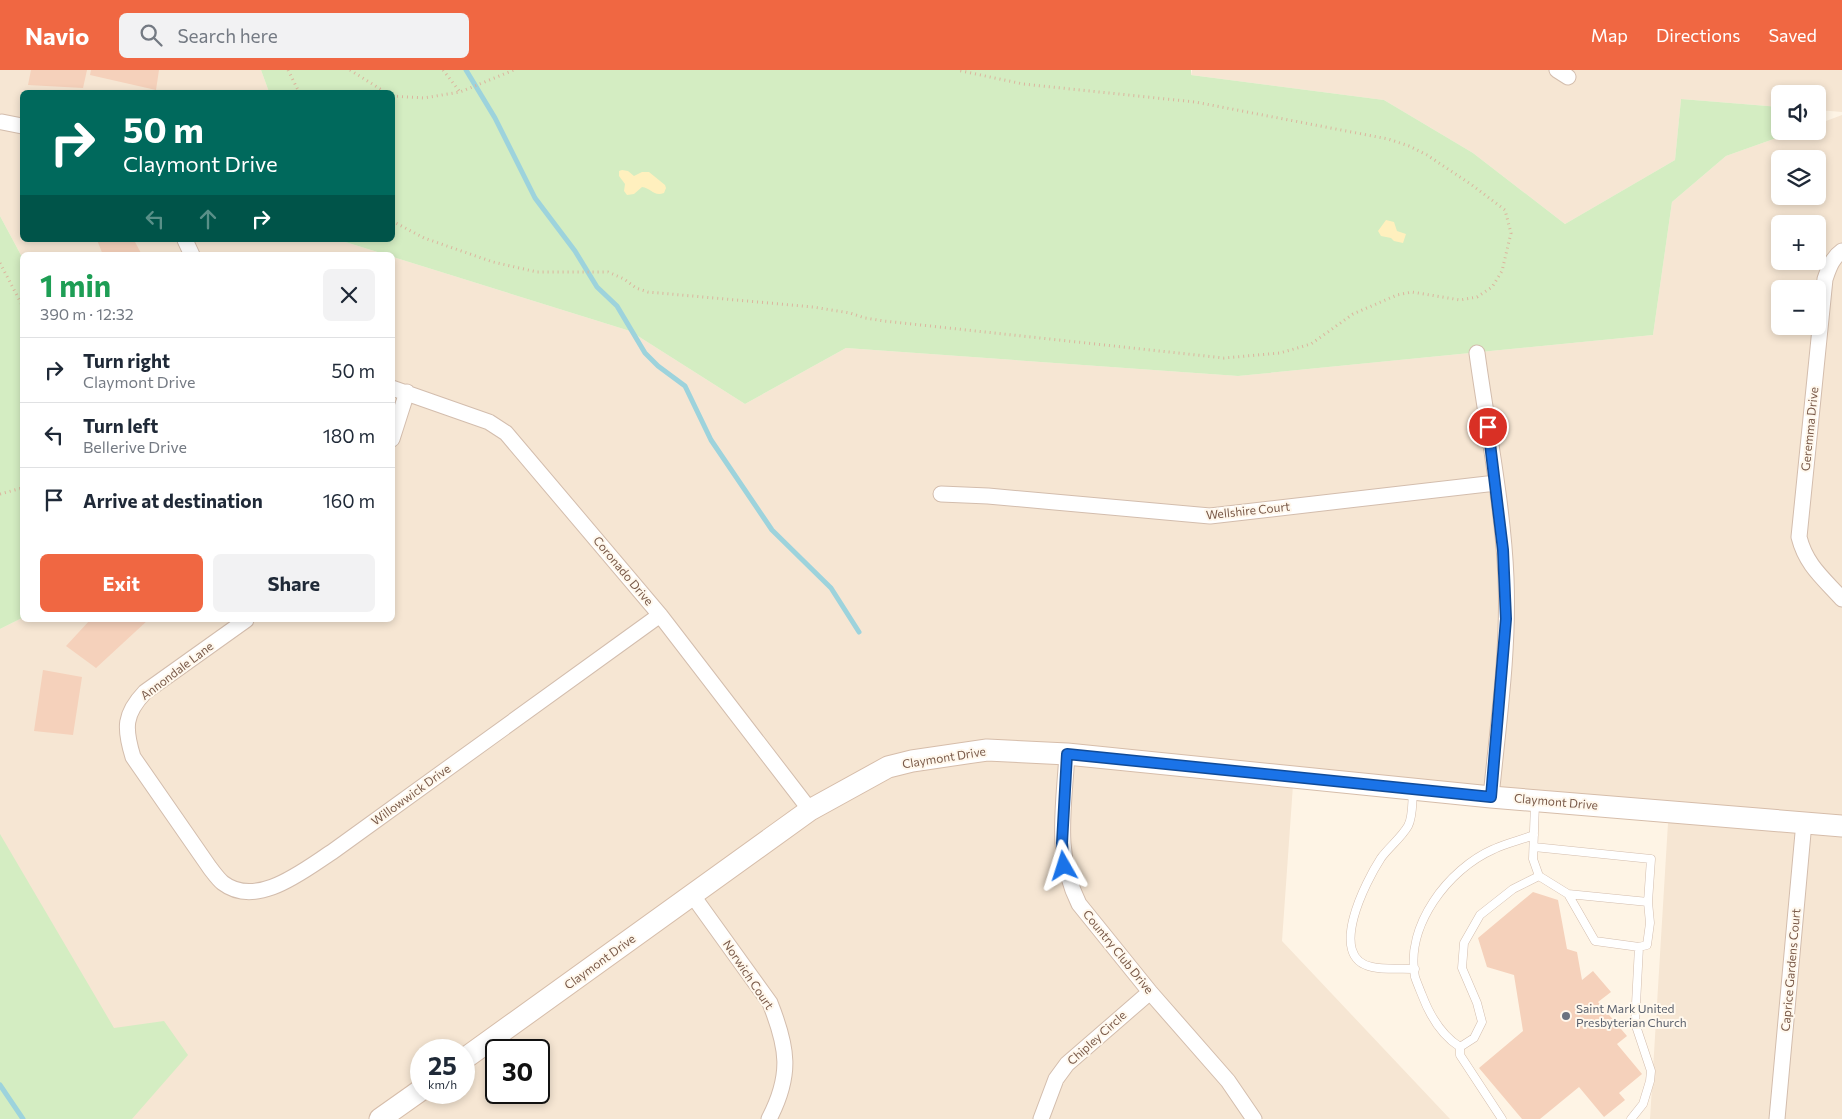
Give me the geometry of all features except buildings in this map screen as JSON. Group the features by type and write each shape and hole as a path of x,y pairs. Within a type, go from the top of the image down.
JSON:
{"street":[{"path":"2,122 20,126"},
{"name":"Geremma Drive","path":"1842,251 1836,255 1829,266 1825,279 1799,536 1810,566 1842,599"},
{"path":"1477,353 1496,482 1506,577 1506,619 1491,797"},
{"path":"395,421 400,390"},
{"name":"Coronado Drive","path":"400,390 489,422 506,433 660,615 810,810"},
{"name":"Wellshire Court","path":"941,494 988,496 1210,516 1496,482"},
{"name":"Willowwick Drive","path":"171,812 210,868 223,883 236,889 252,891 271,888 288,881 332,852 660,615"},
{"name":"Annondale Lane","path":"171,812 133,757 127,738 128,722 133,705 145,692 243,622"},
{"name":"Claymont Drive","path":"475,1051 810,810 888,768 912,761 987,750 1067,754 1491,797 1842,826"},
{"name":"Country Club Drive","path":"1067,754 1062,843 1064,866 1079,904 1150,992 1228,1081 1254,1119"},
{"name":"Caprice Gardens Court","path":"1777,1119 1804,822"},
{"name":"Norwich Court","path":"693,896 770,1003 776,1019 785,1061 784,1084 778,1102 769,1119"},
{"name":"Chipley Circle","path":"1041,1119 1056,1079 1067,1064 1150,992"},
{"path":"380,1119 410,1098"}],"lane":[{"path":"1413,789 1409,824 1374,870 1360,899 1350,932 1352,950 1358,961 1372,968 1415,969"},
{"path":"1536,801 1533,858 1539,876 1568,894 1648,902"},
{"path":"1460,1047 1449,1040 1429,1013 1415,977 1414,954 1420,926 1439,892 1459,871 1493,849 1534,835"},
{"path":"1534,847 1651,859 1648,902 1650,923 1647,946 1639,947 1594,941 1568,894"},
{"path":"1460,1047 1474,1038 1482,1022 1478,1003 1462,968 1464,943 1480,915 1513,889 1539,876"},
{"path":"1631,1119 1643,1104 1650,1081 1651,1070 1635,1023 1639,947"},
{"path":"1460,1047 1460,1054 1467,1068 1502,1119"}],"path":[{"path":"288,70 298,90"},
{"path":"350,70 382,90"},
{"path":"443,70 460,92"},
{"path":"395,96 424,98 460,92 514,70"},
{"path":"395,223 424,238 500,264 537,272 608,272 624,279 636,288 648,292 812,307 884,321 1224,358 1280,353 1311,344 1353,314 1397,295 1412,292 1460,300 1477,297 1492,287 1502,271 1511,233 1505,210 1472,185 1410,146 1367,134 1195,102 1023,84 957,70"},
{"path":"0,263 20,301"},
{"path":"0,494 20,489"}],"shaded area":[{"path":"0,70 261,70 268,90 20,90 20,242 345,242 377,252 20,253 0,216"},
{"path":"1192,70 1842,70 1842,112 1826,111 1826,85 1771,85 1771,106 1681,99 1675,160 1565,224 1473,153 1384,100 1191,75"},
{"path":"1842,115 1842,1119 1650,1119 1668,823 1293,785 1282,941 1450,1119 0,1119 0,629 20,619 20,622 395,622 395,258 630,331 745,404 846,348 1238,376 1653,335 1672,202 1726,156 1771,140 1826,140 1826,121"}],"green space":[{"path":"261,70 1191,70 1191,75 1384,100 1473,153 1565,224 1675,160 1681,99 1771,106 1771,140 1726,156 1672,202 1653,335 1238,376 846,348 745,404 630,331 395,258 395,252 377,252 345,242 395,242 395,90 268,90"},
{"path":"0,216 20,253 20,619 0,629"},
{"path":"0,834 114,1028 164,1021 188,1055 132,1119 0,1119"}],"sand":[{"path":"619,171 628,171 634,176 642,172 649,172 665,185 664,193 658,194 642,187 634,194 627,195 624,191 625,184 619,176"},
{"path":"1386,220 1394,222 1397,231 1406,234 1403,243 1381,236 1378,231"}],"waterway":[{"path":"466,70 495,118 535,198 575,251 597,287 617,306 645,353 658,366 685,386 711,440 772,530 831,588 859,632"},
{"path":"0,1085 23,1119"}],"place":[{"name":"Saint Mark United Presbyterian Church","path":"1566,1016"}],"route":[{"path":"1064,866 1062,843 1067,754 1491,797 1504,657 1506,577 1488,427"}]}
